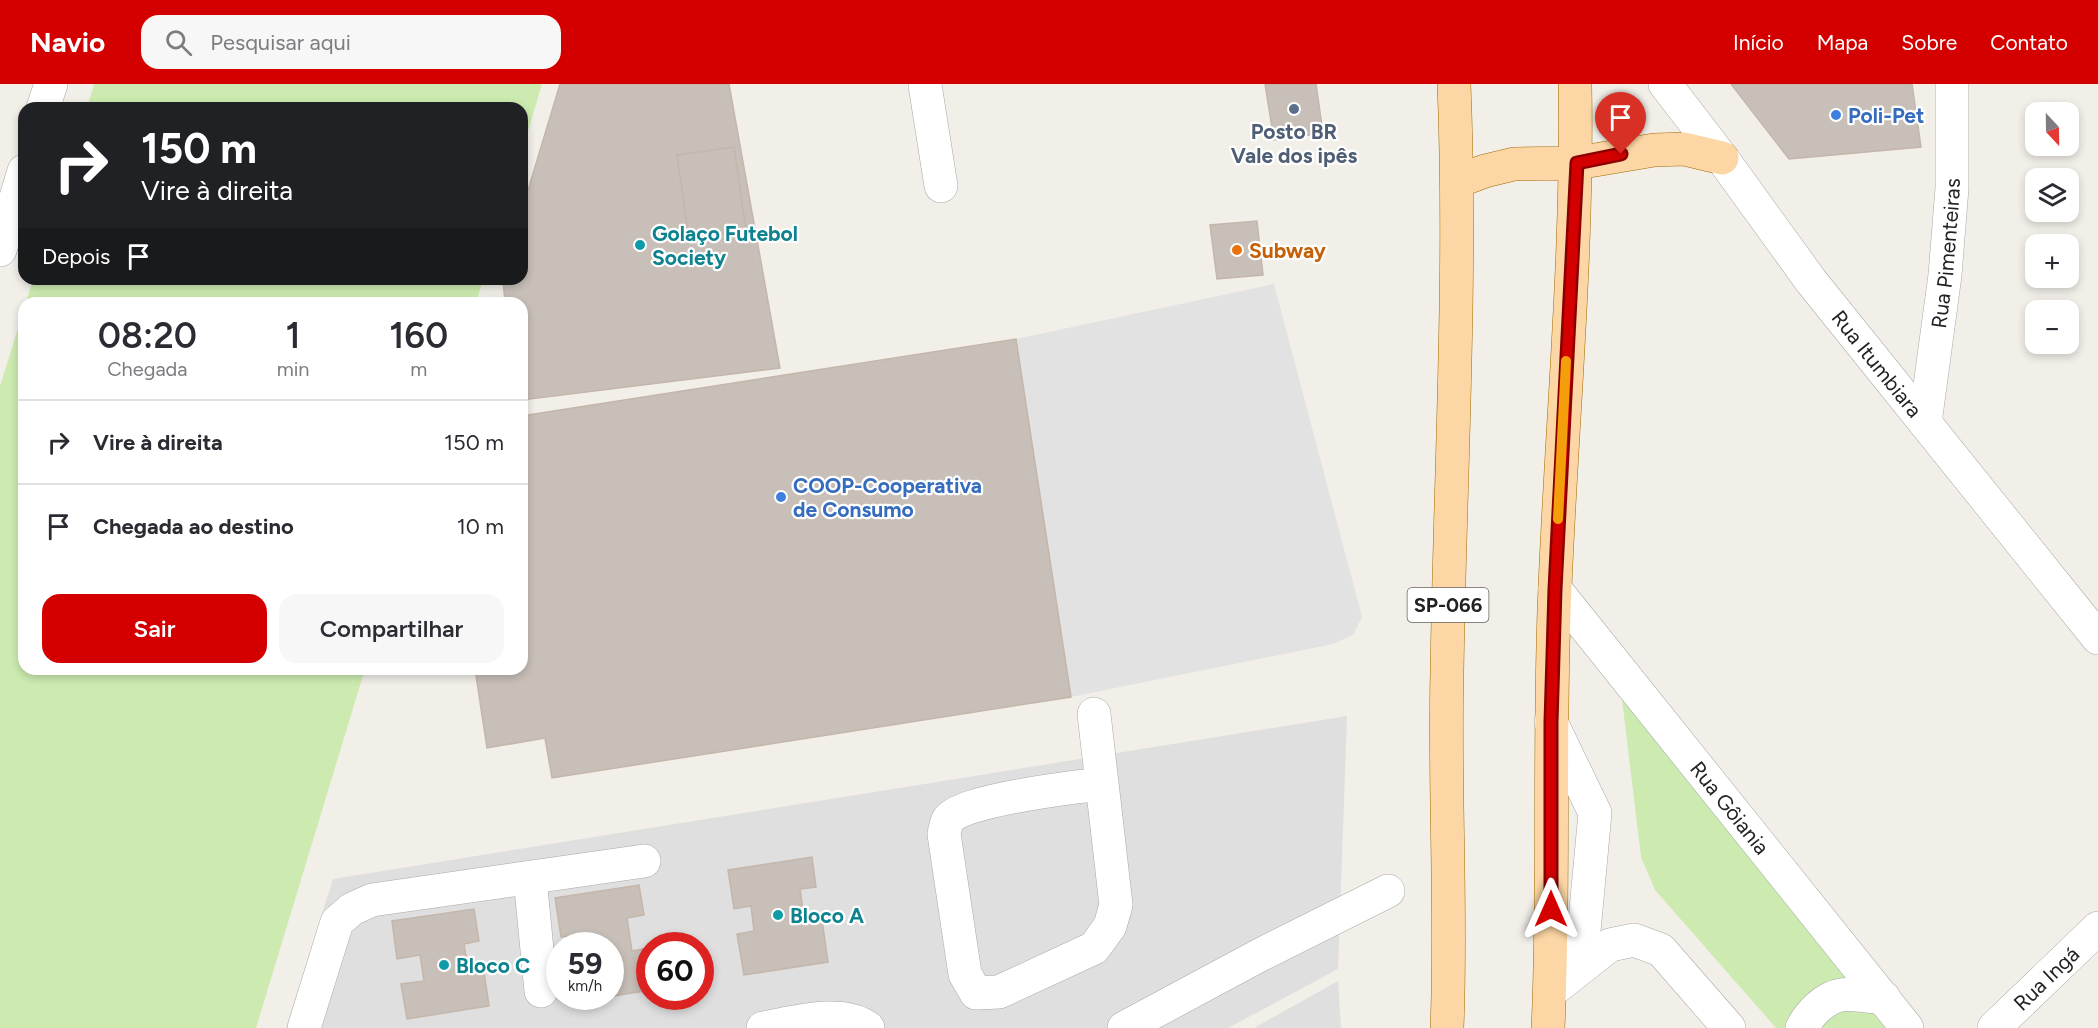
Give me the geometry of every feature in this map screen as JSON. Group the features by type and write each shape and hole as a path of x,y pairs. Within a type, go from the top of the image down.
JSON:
{"main road":[{"name":"SP-066","path":"1447,1028 1450,955 1446,676 1458,182 1454,84"},
{"path":"1548,1028 1551,722 1555,589 1577,163 1575,84"},
{"path":"1458,182 1485,171 1514,164 1577,163 1654,150 1684,149 1722,158"}],"street":[{"path":"46,102 51,84"},
{"name":"Rua Itumbiara","path":"1665,84 1811,281 2098,638"},
{"name":"Rua Pimenteiras","path":"1924,423 1945,275 1952,188 1952,84"},
{"path":"925,85 941,186"},
{"path":"0,250 18,191"},
{"name":"Rua Gôiania","path":"1555,589 1907,1028"},
{"path":"1094,714 1116,904 1110,926 1094,948 999,992 976,993 965,974 944,834 948,820 957,812 1018,795 1102,784"},
{"path":"1550,986 1584,931 1595,813 1551,722"},
{"path":"304,1028 337,922 352,909 372,900 644,861"},
{"path":"530,878 541,991"},
{"path":"1124,1028 1260,955 1388,891"},
{"name":"Rua Ingá","path":"1994,1028 2098,928"},
{"path":"1550,986 1611,945 1634,940 1660,950 1729,1028"},
{"path":"1802,1028 1805,1021 1821,1004 1840,995 1884,998"},
{"path":"763,1028 818,1019 846,1018 868,1028"}],"shaded area":[{"path":"1274,284 1362,617 1353,635 1333,644 1071,697 1016,339"},
{"path":"1347,716 1338,969 1228,1028 286,1028 333,879"},
{"path":"1338,981 1341,1028 1254,1028"}],"green space":[{"path":"94,84 542,84 528,131 528,102 89,102"},
{"path":"31,285 481,285 478,297 28,297"},
{"path":"18,328 18,675 363,675 256,1028 0,1028 0,386"},
{"path":"1621,691 1900,1028 1776,1028 1655,890 1641,857"}],"building":[{"name":"Golaço Futebol Society","path":"560,84 729,84 780,368 528,399 528,297 504,297 504,285 528,285 528,190"},
{"name":"Posto BR Vale dos ipês","path":"1265,84 1316,84 1323,133 1274,140"},
{"name":"Poli-Pet","path":"1731,84 1912,84 1921,147 1789,159"},
{"path":"734,147 746,231 689,239 677,155"},
{"name":"Subway","path":"1257,221 1263,275 1217,279 1210,225"},
{"name":"COOP-Cooperativa de Consumo","path":"1016,339 1071,697 552,778 545,738 487,748 476,675 528,675 528,415"},
{"name":"Bloco A","path":"812,857 816,887 800,889 805,923 822,920 828,962 744,975 737,934 754,931 751,906 734,909 728,870"},
{"path":"639,885 644,915 627,918 632,951 636,950 636,992 624,994 624,932 560,932 555,898"},
{"name":"Bloco C","path":"474,909 479,941 464,944 469,975 484,972 489,1006 407,1019 401,984 424,981 420,955 397,959 392,921"}],"slow traffic":[{"path":"1558,519 1566,361"}],"place":[{"name":"Posto BR Vale dos ipês","path":"1294,109"},
{"name":"Poli-Pet","path":"1836,115"},
{"name":"Golaço Futebol Society","path":"640,245"},
{"name":"Subway","path":"1237,250"},
{"name":"COOP-Cooperativa de Consumo","path":"781,497"},
{"name":"Bloco A","path":"778,915"},
{"name":"Bloco C","path":"444,965"}],"route":[{"path":"1551,909 1551,722 1555,589 1577,163 1621,154"}]}
